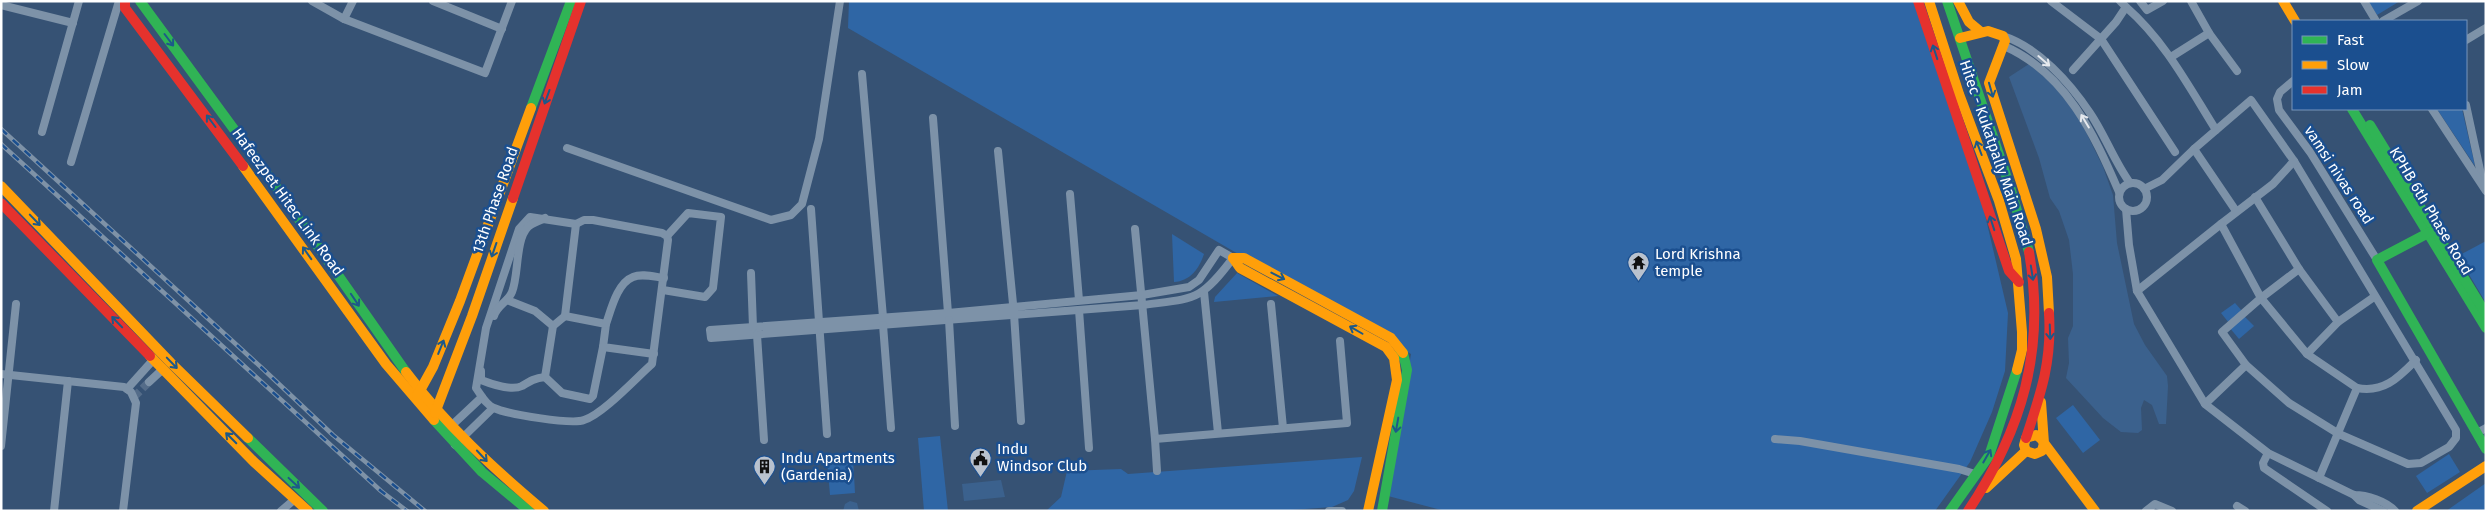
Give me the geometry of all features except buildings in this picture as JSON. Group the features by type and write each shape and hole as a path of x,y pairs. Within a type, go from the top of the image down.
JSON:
{"street":[{"path":"42,132 79,1"},
{"path":"71,162 118,1"},
{"name":"Hafeezpet Hitec Link Road","path":"125,1 125,8 390,361 418,395 432,418 482,472 529,511"},
{"name":"Hafeezpet Hitec Link Road","path":"140,1 272,181 390,361"},
{"path":"312,1 344,19 485,73 512,1"},
{"path":"344,19 353,1"},
{"path":"433,1 502,30"},
{"name":"13th Phase Road","path":"418,395 433,367 456,310 553,56 571,1"},
{"name":"13th Phase Road","path":"432,418 472,316 581,1"},
{"path":"567,148 771,220 791,215 802,204 819,139 840,1"},
{"path":"1918,1 2009,271 2019,282"},
{"name":"Hitec - Kukatpally Main Road","path":"1929,1 1959,94 1999,201 2016,259 2022,350 2014,382 1989,456 1950,511"},
{"path":"1947,1 2019,216 2029,255 2035,293 2033,359 2026,394 2015,428 1983,491 1968,511"},
{"path":"1958,1 1969,22 1981,32"},
{"path":"2051,1 2101,39 2175,152"},
{"path":"2140,1 2147,10 2163,1"},
{"path":"2191,1 2209,33 2237,71"},
{"path":"2283,1 2294,20"},
{"path":"2291,1 2302,20"},
{"path":"2364,1 2375,20"},
{"path":"2385,20 2418,1"},
{"path":"2073,70 2101,39 2123,4 2146,24 2171,57 2216,130"},
{"path":"1,5 73,23"},
{"path":"2467,39 2486,28"},
{"path":"1960,38 1988,31 2033,62 2056,82 2075,104 2088,125 2119,192 2120,202 2126,209 2136,291 2205,404 2268,453 2354,494 2362,494 2386,504 2395,511"},
{"path":"2171,57 2209,33"},
{"path":"2003,41 2026,46 2071,87 2091,114 2130,183"},
{"path":"2003,41 1989,73 1989,83 2046,265 2051,339 2041,399 2024,444 2030,453 2060,466"},
{"path":"862,74 891,428"},
{"name":"vamsi nivas road","path":"2292,82 2280,92 2278,99 2279,110 2310,152 2377,260"},
{"path":"2144,189 2162,180 2194,149 2251,100 2294,161 2374,296 2416,360 2456,430 2456,438 2449,447 2421,464 2408,464 2339,434 2289,403 2246,365 2222,332 2261,298 2299,269"},
{"name":"KPHB 6th Phase Road","path":"2353,110 2430,232 2486,314"},
{"name":"KPHB 6th Phase Road","path":"2361,110 2486,328"},
{"path":"2433,110 2484,187"},
{"path":"2467,110 2484,187"},
{"path":"933,118 949,316 955,426"},
{"path":"2194,149 2236,211"},
{"path":"998,151 1014,310 1021,421"},
{"path":"2136,291 2273,184 2294,161"},
{"path":"2119,192 2123,186 2130,183 2138,184 2144,189 2146,197 2143,206 2135,210 2126,209"},
{"path":"1,186 171,363 323,511"},
{"path":"1070,194 1079,300"},
{"path":"2254,197 2299,269 2338,322"},
{"path":"1,203 254,462 308,511"},
{"path":"812,209 827,434"},
{"path":"663,290 705,297 710,294 713,288 721,217 688,213 667,236"},
{"path":"530,218 546,218 576,224 584,220 593,220 667,236 663,290 652,364 586,420 578,422 534,417 493,408 482,397 476,388 486,328 519,229 530,218"},
{"path":"545,377 532,379 522,386 513,387 481,380 495,312 507,300 513,290 524,233 531,225 546,218"},
{"path":"545,377 553,326 565,316 576,224"},
{"path":"2221,224 2261,298 2307,354 2357,388 2372,390 2395,380 2416,360"},
{"path":"1135,229 1157,471"},
{"path":"2430,232 2377,260 2481,431 2486,448"},
{"path":"883,321 820,330 711,338 710,330 819,322 883,321 949,316 1014,310 1079,300 1142,295 1188,287 1198,280 1219,250 1235,261 1240,268 1386,347 1399,356 1407,370 1382,511"},
{"path":"1014,310 1079,310 1143,305 1195,297 1222,281 1235,261"},
{"path":"752,273 753,327"},
{"path":"545,377 562,393 592,399 606,324 612,305 627,280 640,275 664,278"},
{"path":"1204,292 1218,433"},
{"path":"2307,354 2338,322 2374,296"},
{"path":"507,300 535,311 553,326"},
{"path":"1,446 4,375 16,304"},
{"path":"1272,304 1284,428"},
{"path":"456,310 472,316"},
{"path":"1079,310 1089,448"},
{"path":"565,316 606,324"},
{"path":"757,335 764,440"},
{"path":"1155,439 1347,423 1340,341"},
{"path":"603,348 654,354"},
{"path":"1368,511 1397,380 1399,356"},
{"path":"127,389 154,360"},
{"path":"2205,404 2246,365"},
{"path":"149,382 163,369"},
{"path":"4,375 68,381 127,389 131,392 136,403 123,511"},
{"path":"54,511 68,381"},
{"path":"2319,478 2357,388"},
{"path":"418,395 436,408 492,467 544,511"},
{"path":"444,433 482,397"},
{"path":"1983,491 2030,453 2042,451 2044,443 2041,399"},
{"path":"455,445 493,408"},
{"path":"2026,438 2036,435 2044,443 2095,511"},
{"path":"1775,439 1923,462 1975,474"},
{"path":"2268,453 2263,463 2264,468 2328,511"},
{"path":"2417,511 2486,466"},
{"path":"2354,494 2359,500 2383,511"},
{"path":"281,511 295,499"},
{"path":"2146,511 2155,504 2172,511"},
{"path":"2237,506 2245,511"},
{"path":"1329,511 1342,511"}],"shaded area":[{"path":"849,1 1921,1 1982,202 2008,313 2005,371 1992,412 1970,462 1935,511 1445,511 1388,496 1411,354 848,28"},
{"path":"2368,1 2400,1 2377,15"},
{"path":"2029,64 2051,83 2071,106 2103,167 2113,195 2117,243 2134,324 2145,345 2167,376 2166,424 2159,424 2152,405 2144,400 2141,408 2142,430 2138,433 2121,432 2103,418 2066,378 2069,363 2068,338 2073,326 2073,274 2069,240 2059,211 2050,198 2039,158 2009,77"},
{"path":"2438,110 2462,110 2475,166"},
{"path":"1172,234 1204,254 1199,265 1189,277 1174,282"},
{"path":"2486,241 2486,303 2458,256"},
{"path":"1237,273 1278,296 1214,302 1215,297"},
{"path":"2235,303 2243,312 2229,323 2221,313"},
{"path":"2243,315 2254,326 2239,339 2229,327"},
{"path":"2073,405 2100,440 2083,453 2056,418"},
{"path":"940,436 948,511 924,511 918,438"},
{"path":"2449,454 2460,472 2427,493 2416,476"},
{"path":"1362,457 1354,491 1348,500 1332,507 1278,511 1046,511 1061,497 1067,471 1121,469 1128,474"},
{"path":"853,458 855,493 830,495 827,460"},
{"path":"1001,480 1005,497 964,501 962,484"},
{"path":"2486,483 2486,511 2446,511 2449,509"},
{"path":"850,501 857,503 859,511 843,511 845,504"}],"tunnel":[{"path":"134,397 149,382"}],"railway":[{"path":"1,129 333,435 425,511"},
{"path":"1,144 381,491 407,511"}],"traffic: fast":[{"path":"140,1 272,181 406,372"},
{"path":"531,108 571,1"},
{"path":"1947,1 2010,187 2029,252"},
{"path":"2353,110 2486,328"},
{"path":"2370,125 2486,314"},
{"path":"2434,230 2377,260 2486,449"},
{"path":"1382,511 1407,370 1403,353 1397,356"},
{"path":"1950,511 1989,456 2017,370"},
{"path":"434,420 482,472 529,511"},
{"path":"248,438 323,511"}],"traffic: slow":[{"path":"1929,1 1959,94 1999,201 2016,259 2022,332 2022,350 2017,370"},
{"path":"1958,1 1969,22 1981,32"},
{"path":"2283,1 2294,20"},
{"path":"1960,38 1988,31 2003,36 2005,41 1989,83 2036,229 2047,277 2049,313"},
{"path":"417,396 433,367 460,301 531,108"},
{"path":"243,166 386,364 434,420"},
{"path":"1,186 171,363 248,438"},
{"path":"435,413 472,316 513,198"},
{"path":"1233,258 1240,268 1386,347 1394,358 1397,380 1368,511"},
{"path":"1233,258 1244,258 1391,338 1403,353"},
{"path":"150,356 254,462 308,511"},
{"path":"406,372 454,428 507,479 544,511"},
{"path":"2041,402 2044,443 2042,451 2035,454 2026,451 2024,445 2026,438 2036,435 2040,437 2042,439 2044,443 2095,511"},
{"path":"1986,488 2026,451"},
{"path":"2417,511 2486,466"}],"traffic: jam":[{"path":"125,1 125,8 243,166"},
{"path":"513,198 581,1"},
{"path":"1918,1 2009,271 2019,282"},
{"path":"1,203 150,356"},
{"path":"1968,511 1987,481 2003,450 2016,419 2025,388 2031,356 2034,322 2029,252"},
{"path":"2026,438 2041,392 2047,362 2049,313"}],"place":[{"name":"Lord Krishna temple","path":"1639,282"},
{"name":"Indu Windsor Club","path":"981,477"},
{"name":"Indu Apartments (Gardenia)","path":"765,486"}]}
